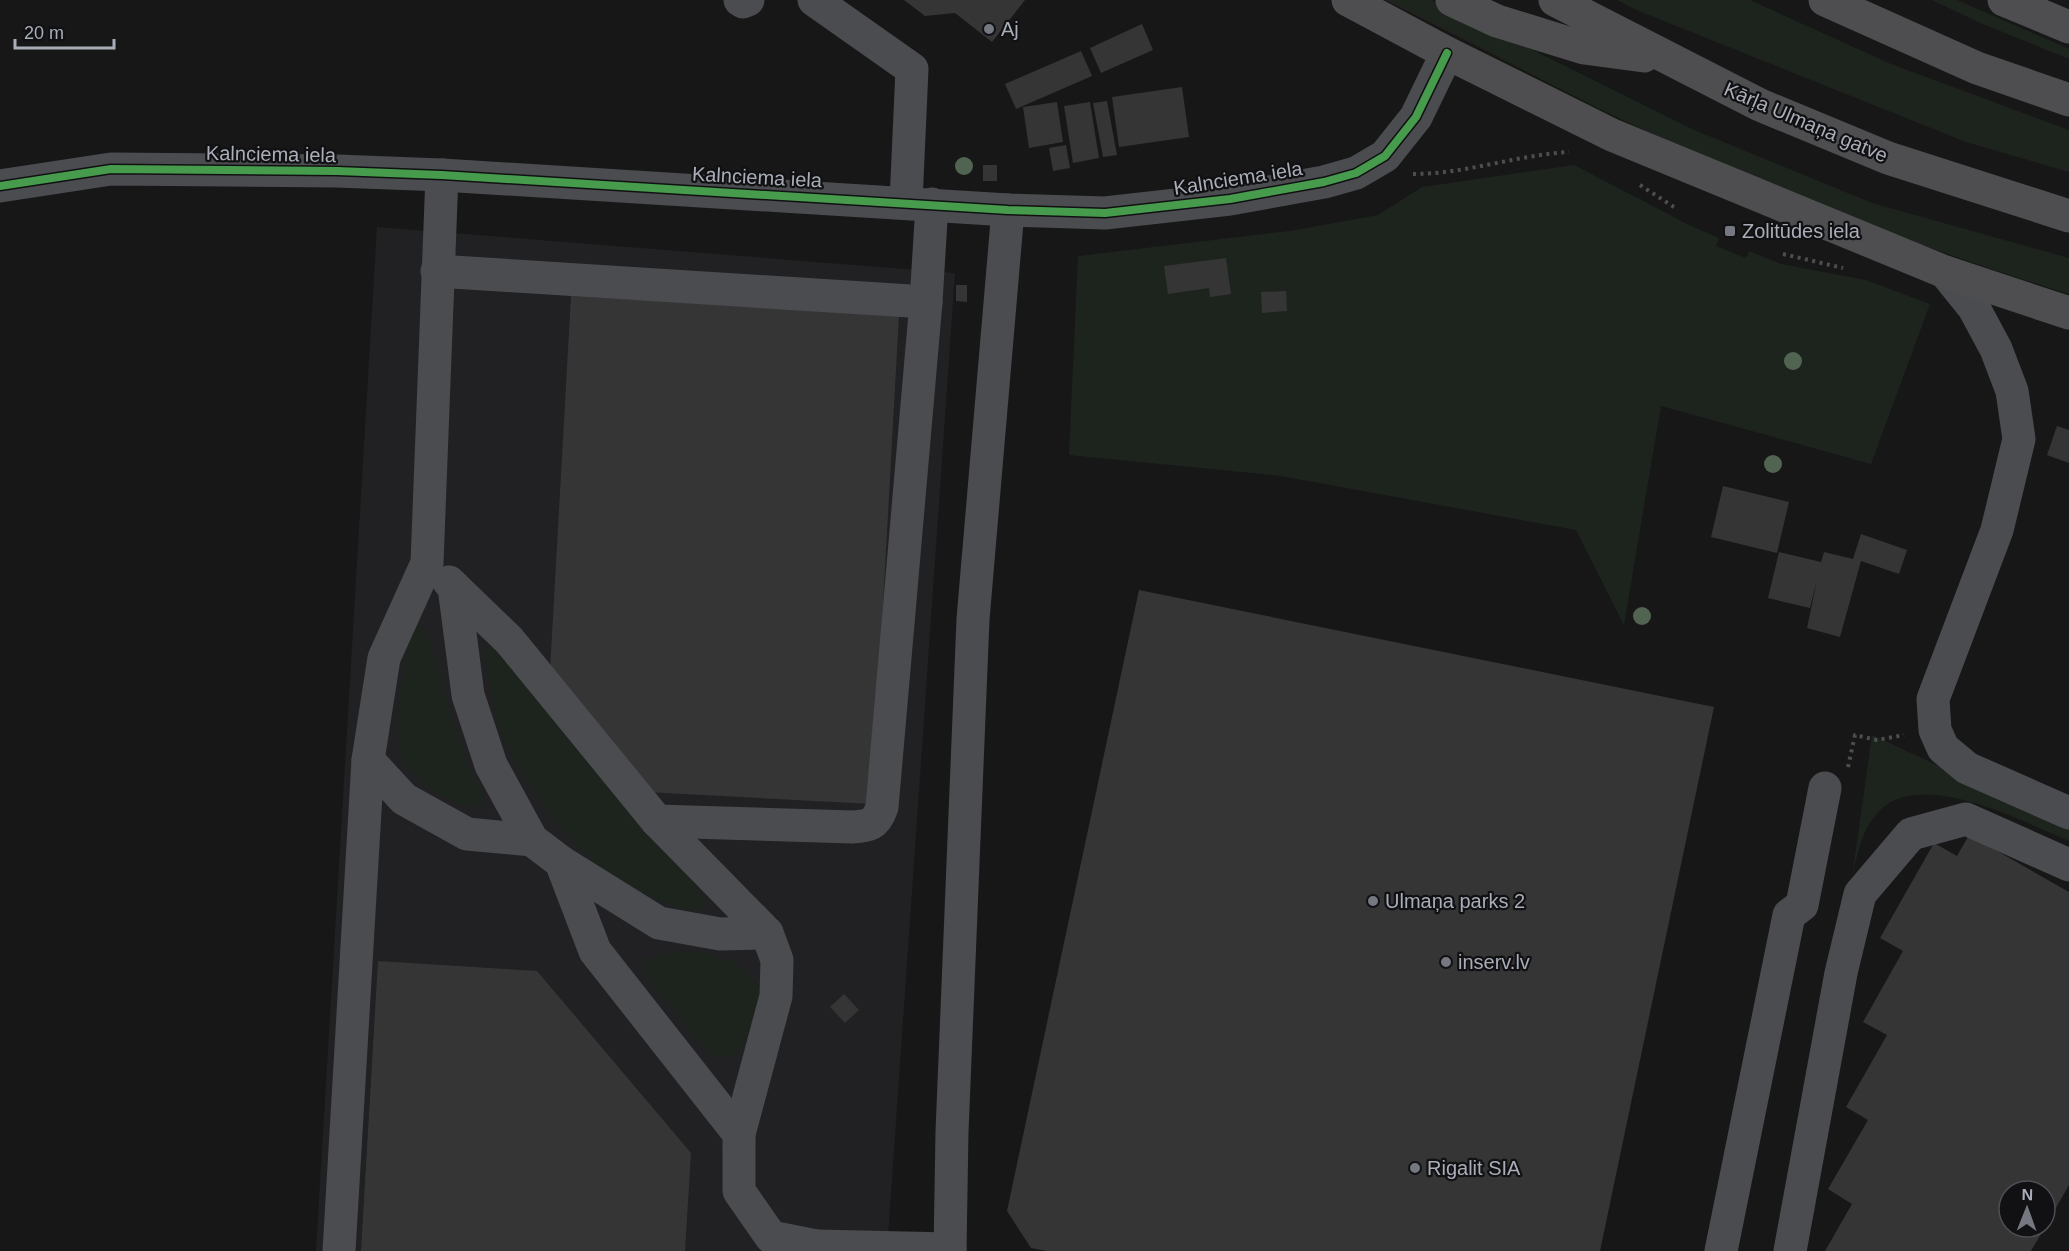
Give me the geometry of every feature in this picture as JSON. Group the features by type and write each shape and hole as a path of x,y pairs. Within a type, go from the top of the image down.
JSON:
{"highway":[{"path":"1348,0 1447,53 1612,135 1945,272 2069,313"},
{"path":"1452,0 1497,21 1584,48 1666,58"},
{"name":"Kārļa Ulmaņa gatve","path":"1555,0 1760,105 1888,158 2069,216"},
{"path":"1825,0 1977,68 2069,100"},
{"path":"2004,0 2069,27"}],"street":[{"path":"740,0 743,2 748,0"},
{"path":"657,821 852,827 871,824 879,817 882,807 926,302 912,69 814,0"},
{"name":"Kalnciema iela","path":"0,186 111,169 337,171 441,175 1008,210 1105,213 1230,199 1324,182 1356,173 1385,156 1416,117 1447,53"},
{"path":"339,1251 368,760 384,657 427,563 441,175"},
{"path":"427,563 509,640 657,821 767,933 777,960 776,996 739,1134 739,1191 771,1238 816,1249 950,1250 952,1132 973,620 1008,210"},
{"path":"436,271 926,302"},
{"path":"1945,272 1974,308 1996,349 2012,391 2019,439 1997,530 1933,699 1935,730 1943,748 1967,768 2069,813"},
{"path":"454,587 468,695 491,765 532,840 561,862 659,923 720,934 767,933"},
{"path":"368,760 404,799 467,834 532,840"},
{"path":"1721,1251 1789,915 1802,905 1825,788"},
{"path":"1790,1251 1841,973 1860,894 1911,834 1966,819 2069,865"},
{"path":"561,862 595,951 739,1134"}],"path":[{"path":"1385,156 1414,174 1459,169 1532,156 1568,152 1577,154"},
{"path":"1637,183 1677,209"},
{"path":"1825,788 1845,783 1855,735 1877,740 1935,730"}],"shaded area":[{"path":"1385,0 1432,0 1692,129 1872,203 2069,258 2069,294 1950,255 1772,187 1600,109"},
{"path":"1617,0 1750,0 1891,64 2069,130 2069,172 1966,142 1634,9"},
{"path":"1932,0 1957,0 2069,49 2069,59 1978,22"},
{"path":"1574,165 1689,225 1719,238 1716,246 1746,258 1749,251 1781,264 1866,280 1930,304 1871,464 1661,406 1624,625 1576,530 1281,476 1069,455 1078,256 1290,231 1378,215 1422,187"},
{"path":"377,227 955,273 887,1251 316,1251"},
{"path":"415,625 428,636 459,741 471,772 483,792 484,805 464,806 425,786 402,760 397,721 408,641"},
{"path":"491,646 503,654 695,884 705,899 703,910 690,911 678,908 622,884 584,853 568,836 525,779 500,731 485,651"},
{"path":"1872,735 2069,826 2069,841 2003,813 1951,797 1926,794 1904,797 1885,806 1871,821 1862,838 1852,877"},
{"path":"680,951 707,953 737,964 749,974 758,987 760,1000 744,1044 734,1054 723,1058 711,1056 643,971 646,960 663,953"}],"building":[{"name":"Aj","path":"904,0 1025,0 992,42 955,13 925,16"},
{"path":"1142,24 1153,50 1101,73 1090,48"},
{"path":"1081,51 1092,76 1016,109 1005,84"},
{"path":"1182,87 1189,137 1119,147 1112,97"},
{"path":"1107,101 1117,155 1103,157 1093,103"},
{"path":"1057,102 1063,142 1029,148 1023,107"},
{"path":"1090,102 1099,158 1073,163 1064,106"},
{"path":"1066,145 1070,168 1053,171 1049,148"},
{"path":"983,165 997,165 997,181 983,181"},
{"path":"1226,258 1231,294 1210,297 1209,288 1168,294 1164,266"},
{"path":"956,285 967,285 967,302 956,301"},
{"path":"1286,291 1287,311 1262,313 1261,292"},
{"path":"571,296 899,315 872,804 647,792 550,671"},
{"path":"2057,426 2069,430 2069,463 2047,455"},
{"path":"1723,486 1789,502 1777,553 1711,537"},
{"path":"1861,534 1907,550 1899,574 1861,561 1840,637 1807,628 1817,580 1810,608 1768,598 1779,552 1821,562 1824,552 1853,559"},
{"name":"Ulmaņa parks 2","path":"1139,590 1714,707 1600,1251 1047,1251 1031,1248 1007,1211"},
{"path":"1969,835 2069,892 2069,1185 2057,1206 2057,1179 1997,1179 1997,1239 2038,1239 2031,1251 1825,1251 1852,1204 1828,1189 1868,1120 1846,1107 1887,1035 1863,1022 1903,951 1880,938 1934,843 1957,856"},
{"path":"378,961 537,971 691,1153 685,1251 361,1251"},
{"path":"844,994 859,1010 845,1023 830,1007"}],"cycle path":[{"path":"0,186 111,169 337,171 442,175 1008,210 1105,213 1230,199 1324,182 1356,173 1385,156 1416,117 1447,53"}],"place":[{"name":"Aj","path":"989,29"},
{"name":"Zolitūdes iela","path":"1730,231"},
{"name":"Ulmaņa parks 2","path":"1373,901"},
{"name":"inserv.lv","path":"1446,962"},
{"name":"Rigalit SIA","path":"1415,1168"}]}
